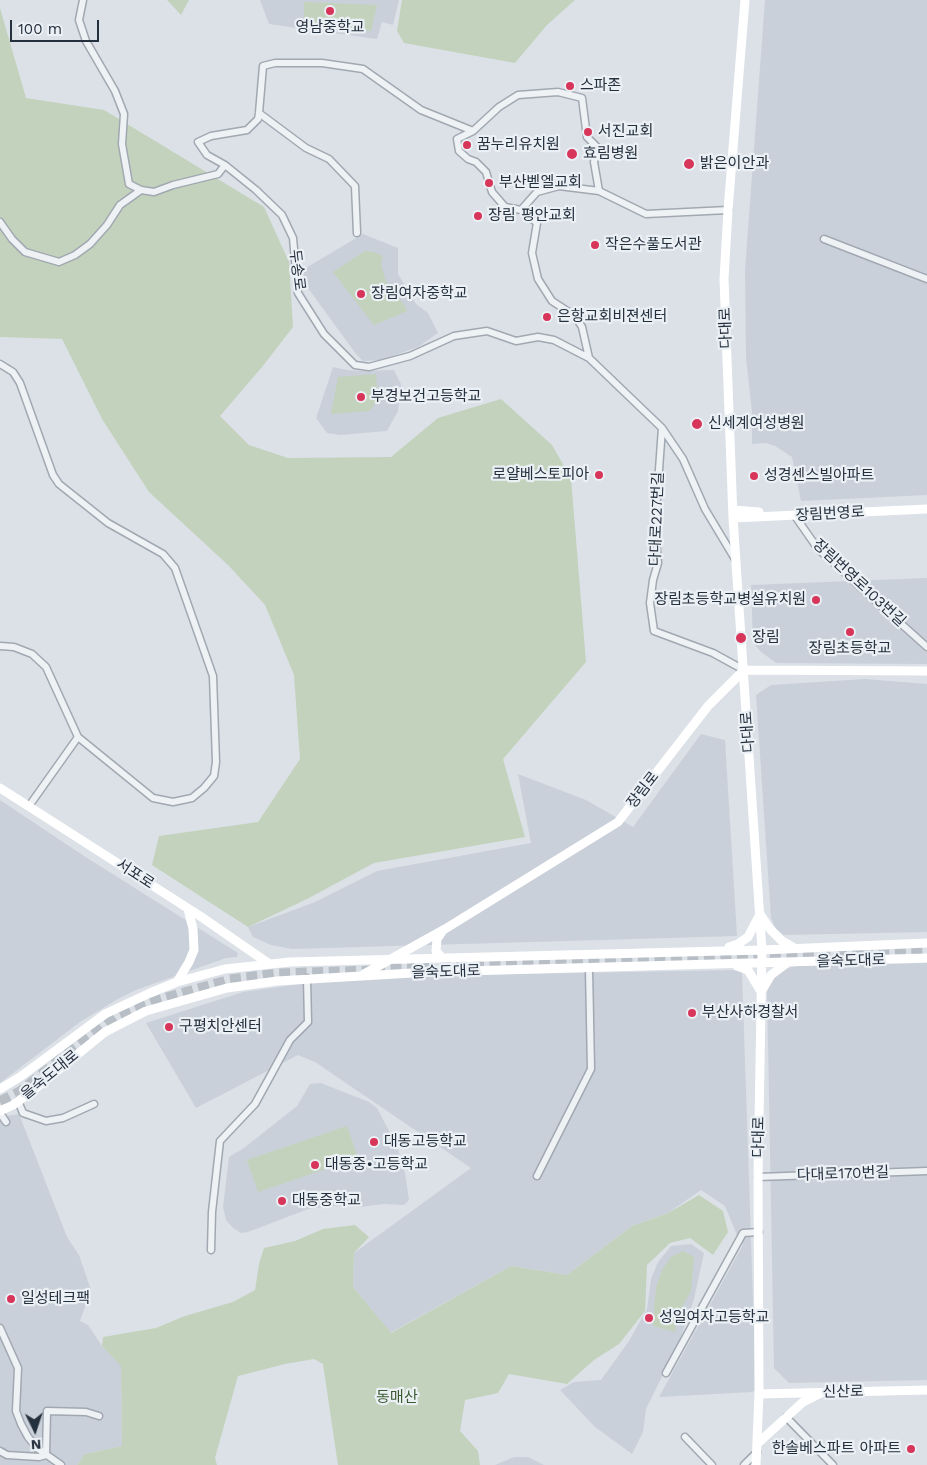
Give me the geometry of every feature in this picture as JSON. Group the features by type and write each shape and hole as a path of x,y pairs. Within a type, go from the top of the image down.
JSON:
{"main road":[{"name":"다대로","path":"745,0 724,279 734,514 762,950 758,1177 759,1394 756,1465"},
{"name":"장림번영로","path":"795,514 927,504"},
{"name":"장림번영로","path":"734,514 795,514 927,509"},
{"path":"744,670 927,672"},
{"name":"장림로","path":"362,975 445,928 618,822 708,706 744,670"},
{"name":"서포로","path":"0,788 268,963"},
{"path":"177,982 194,950 193,929 188,909"},
{"path":"722,951 748,937 760,914 770,929 782,941 794,948"},
{"path":"442,958 436,951 437,939 445,928"},
{"name":"을숙도대로","path":"0,1088 20,1077 105,1014 177,982 225,969 268,963 762,950 927,942"},
{"name":"을숙도대로","path":"0,1112 18,1101 105,1032 146,1011 227,988 270,981 362,975 927,958"},
{"path":"268,963 270,981"},
{"path":"761,993 771,975 787,963"},
{"path":"733,964 748,970 761,993"},
{"name":"신산로","path":"759,1394 927,1390"},
{"path":"757,1448 803,1402 824,1392"}],"street":[{"path":"83,0 79,20 86,41 115,91 124,114 122,144 129,184 141,190 154,192 173,185 218,174 225,165"},
{"path":"357,233 355,186 329,159 306,148 259,113 263,66 275,63 322,64 363,69 421,110 473,132"},
{"path":"589,358 582,327 575,316 552,301 538,279 532,253 537,223 521,210 505,207 492,192 486,172 459,150 457,139 473,132 499,107 518,95 558,92 582,98 587,137 598,148 594,162 599,191"},
{"name":"두송로","path":"259,113 258,119 246,130 211,136 198,142 207,155 225,165 256,190 282,215 293,238 298,293 324,334 355,365 369,367 410,356 454,336 487,331 516,340 538,337 554,340 589,358 662,428 683,459 705,509 737,562"},
{"path":"521,210 538,192 559,186 599,191 646,214 728,210"},
{"path":"0,222 25,252 59,262 90,244 107,225 120,205 141,190"},
{"path":"824,239 927,279"},
{"path":"0,364 13,372 20,383 53,475 59,484 108,523 163,554 175,568 213,676 216,762 214,776 192,798 173,802 153,798 78,737 46,668 32,654 14,647 0,646"},
{"name":"다대로227번길","path":"662,428 655,526 658,562 650,603 654,631 713,653 744,670"},
{"name":"장림번영로103번길","path":"795,514 818,549 927,647"},
{"path":"29,806 78,737"},
{"path":"537,1176 591,1069 589,969"},
{"path":"211,1250 212,1212 220,1141 255,1104 290,1040 308,1022 307,978"},
{"path":"18,1101 23,1113 46,1120 63,1118 94,1104"},
{"path":"0,1112 6,1122"},
{"name":"다대로170번길","path":"758,1177 927,1171"},
{"path":"666,1373 743,1233 759,1232"},
{"path":"0,1328 18,1368 16,1411 21,1424 36,1448 61,1465"},
{"path":"46,1455 47,1410 86,1412 99,1416"},
{"path":"786,1417 833,1465"},
{"path":"685,1437 712,1465"},
{"path":"744,1465 757,1448"},
{"path":"0,1451 7,1455 39,1457 46,1455"}],"shaded area":[{"name":"영남중학교","path":"260,0 399,0 393,25 382,22 377,39 269,24"},
{"path":"765,0 927,0 927,495 801,501 792,457 775,446 766,443 752,444 752,412 746,357 745,270"},
{"name":"장림여자중학교","path":"363,234 398,248 398,274 416,304 428,313 438,333 418,347 381,360 363,361 356,354 305,284 299,272"},
{"name":"부경보건고등학교","path":"333,367 361,371 394,370 401,384 398,411 387,431 340,435 327,433 316,418"},
{"path":"927,578 927,664 776,663 760,651 753,642 751,585"},
{"path":"865,679 927,684 927,932 783,935 776,929 771,918 756,695 771,685"},
{"path":"701,734 725,740 737,936 292,949 271,945 253,937 248,927 315,902 377,871 531,843 518,774 586,800 633,827"},
{"path":"0,800 84,856 238,953 237,957 226,958 136,990 118,999 80,1022 0,1083"},
{"path":"927,963 927,1380 789,1383 774,1368 767,989 770,982 782,969 796,966"},
{"path":"739,970 742,972 756,1390 752,1392 659,1397 743,1245 739,1240 725,1206 701,1190 668,1213 632,1226 567,1275 511,1266 390,1333 353,1287 354,1253 471,1168 315,1062 298,1055 196,1108 146,1023 243,992 321,981 405,976"},
{"name":"대동중•고등학교","path":"321,1083 369,1102 377,1108 397,1146 405,1173 409,1200 404,1205 332,1206 308,1209 241,1233 226,1220 223,1207 229,1157 244,1148 297,1106 310,1084"},
{"path":"19,1114 67,1237 79,1255 91,1290 80,1321 88,1325 102,1346 121,1365 122,1446 85,1454 77,1465 0,1465 0,1117"},
{"name":"성일여자고등학교","path":"691,1244 704,1253 694,1299 679,1342 646,1409 643,1432 632,1454 595,1427 560,1390 574,1382 601,1380 629,1341 647,1309 651,1279 658,1262 671,1246"},
{"path":"514,1457 528,1457 544,1465 495,1465"}],"green space":[{"path":"167,0 189,0 181,15"},
{"path":"402,0 575,0 547,25 515,63 404,43 397,31"},
{"path":"304,2 377,5 371,31 304,22"},
{"path":"0,8 26,98 104,110 264,207 289,262 293,327 220,416 249,445 288,458 391,457 438,418 501,399 552,445 571,478 586,662 503,759 525,837 374,863 307,899 248,927 152,865 159,836 258,822 300,759 294,675 265,605 229,566 149,492 102,419 62,339 0,337"},
{"path":"365,251 383,256 381,264 386,282 407,311 374,325 333,272"},
{"path":"376,374 378,398 370,411 331,414 338,377"},
{"path":"347,1126 358,1158 258,1192 247,1160"},
{"name":"동매산","path":"699,1195 723,1211 728,1232 713,1255 690,1238 670,1243 647,1265 645,1311 619,1344 594,1360 567,1384 509,1374 498,1393 465,1400 460,1431 478,1451 480,1465 338,1465 323,1364 314,1359 238,1376 215,1458 217,1465 77,1465 85,1454 122,1446 121,1366 102,1346 103,1337 156,1328 185,1316 233,1302 255,1290 259,1264 264,1248 295,1241 323,1229 355,1225 369,1237 354,1253 353,1287 391,1333 511,1266 567,1275 632,1226 668,1213"},
{"path":"683,1251 694,1257 691,1291 678,1314 675,1332 653,1326 654,1308 656,1288 662,1270 671,1257"}],"tunnel":[{"path":"374,966 614,961 870,951"},
{"path":"862,956 927,953"},
{"path":"0,1102 20,1092 118,1017 160,1000 230,980 278,974 376,971"}],"place":[{"name":"영남중학교","path":"330,11"},
{"name":"스파존","path":"570,86"},
{"name":"서진교회","path":"588,132"},
{"name":"꿈누리유치원","path":"467,145"},
{"name":"효림병원","path":"572,154"},
{"name":"밝은이안과","path":"689,164"},
{"name":"부산벧엘교회","path":"489,183"},
{"name":"장림 평안교회","path":"478,216"},
{"name":"작은수풀도서관","path":"595,245"},
{"name":"장림여자중학교","path":"361,294"},
{"name":"은항교회비젼센터","path":"547,317"},
{"name":"부경보건고등학교","path":"361,397"},
{"name":"신세계여성병원","path":"697,424"},
{"name":"로얄베스토피아","path":"599,475"},
{"name":"성경센스빌아파트","path":"754,476"},
{"name":"장림초등학교병설유치원","path":"816,600"},
{"name":"장림초등학교","path":"850,632"},
{"name":"장림","path":"741,638"},
{"name":"부산사하경찰서","path":"692,1013"},
{"name":"구평치안센터","path":"169,1027"},
{"name":"대동고등학교","path":"374,1142"},
{"name":"대동중•고등학교","path":"315,1165"},
{"name":"대동중학교","path":"282,1201"},
{"name":"일성테크팩","path":"11,1299"},
{"name":"성일여자고등학교","path":"649,1318"},
{"name":"한솔베스파트 아파트","path":"911,1449"}]}
